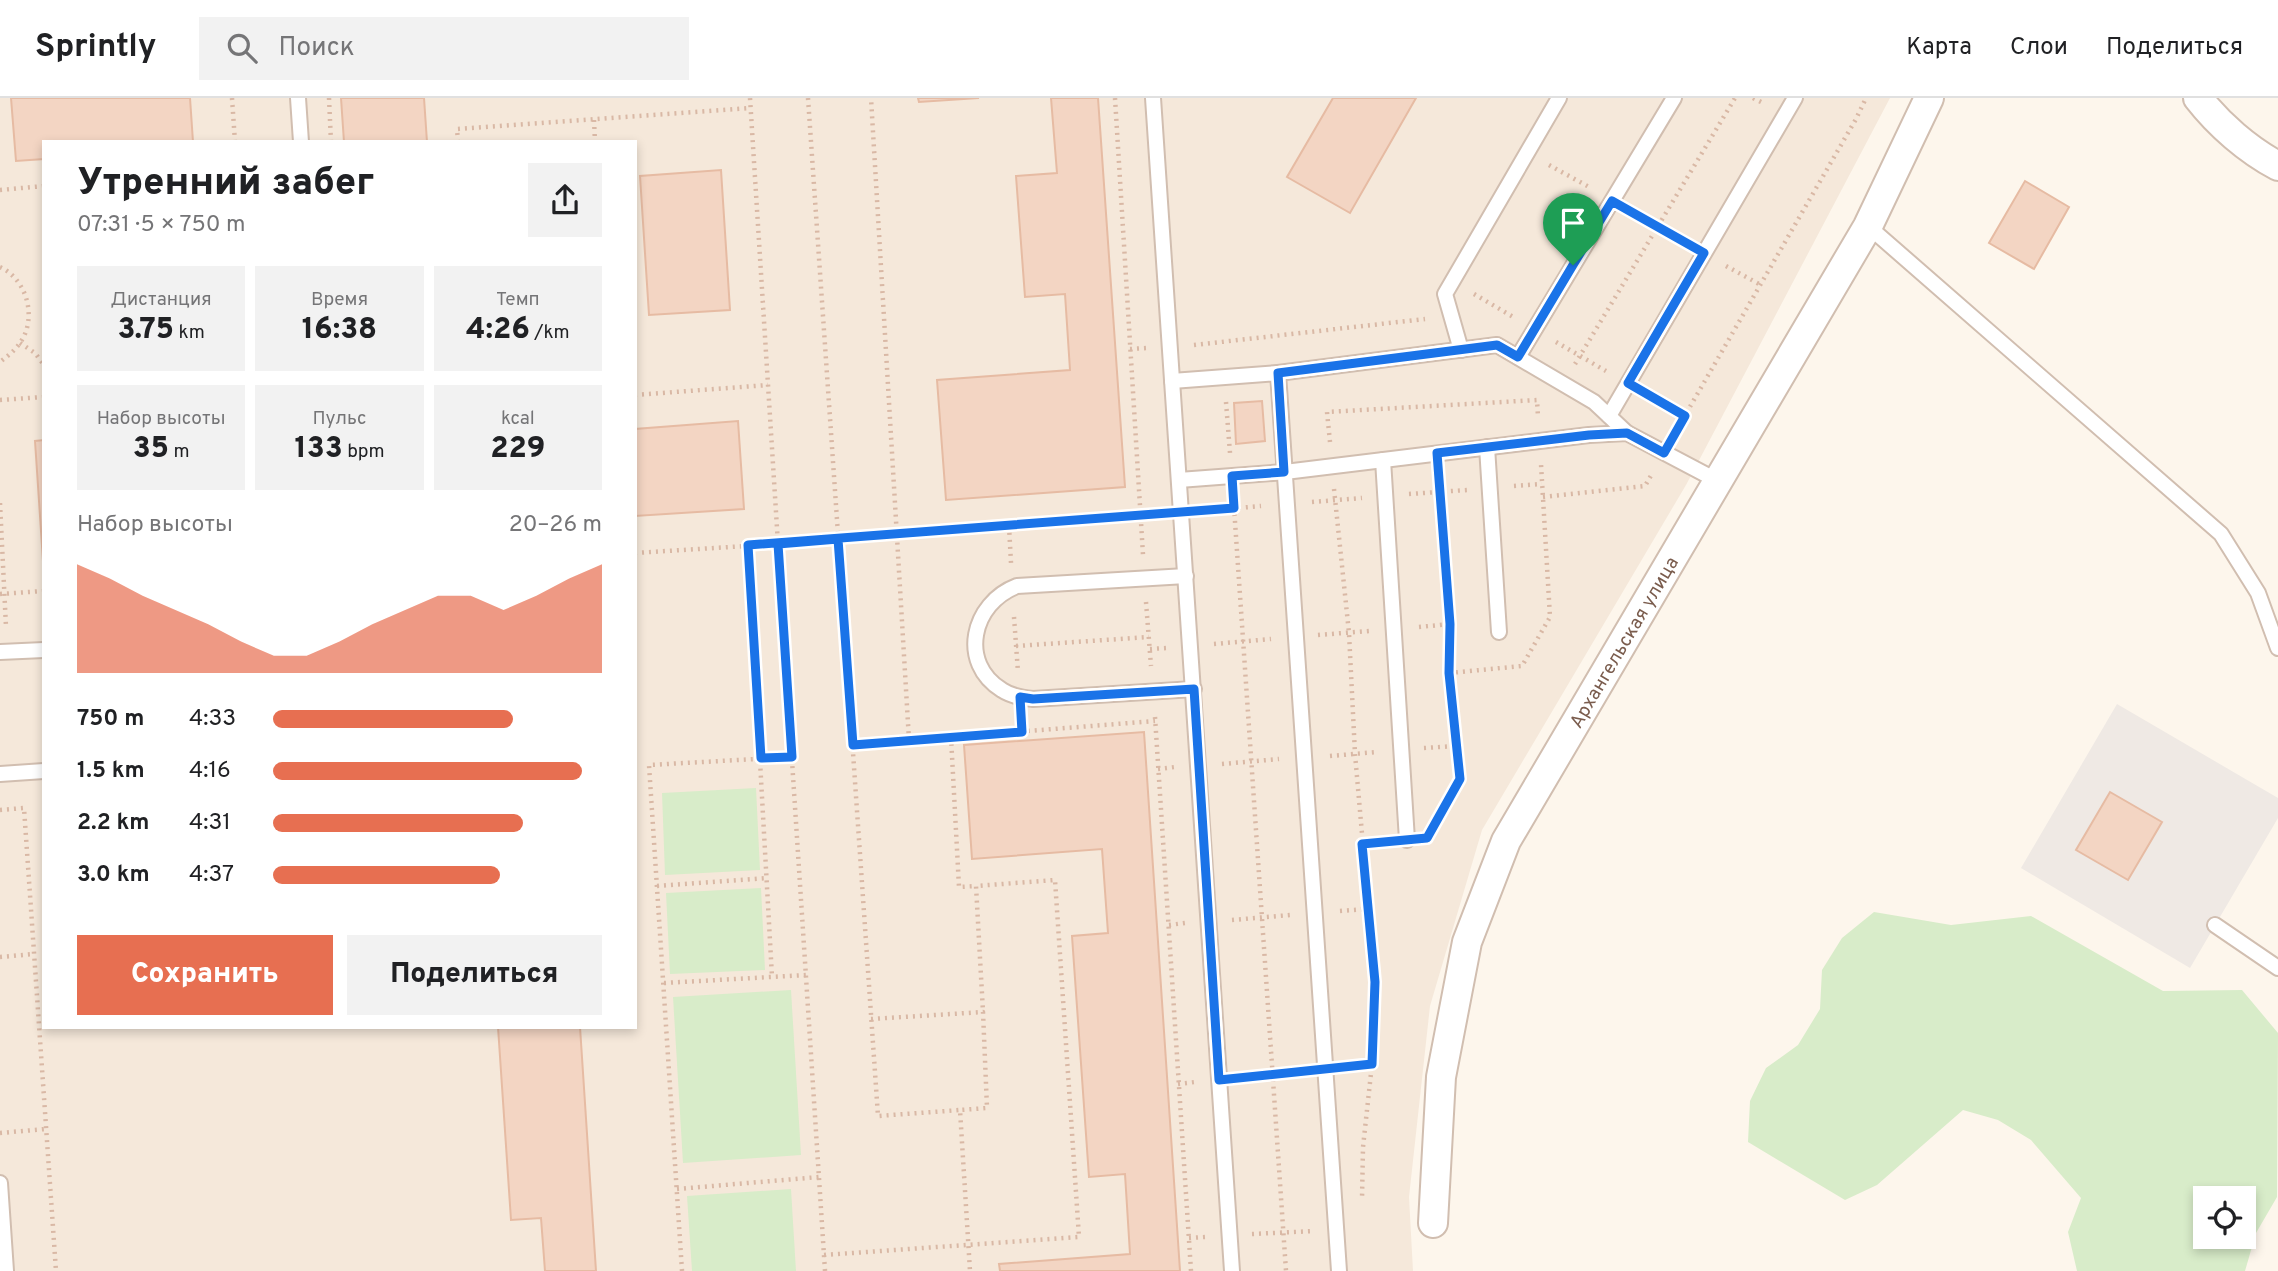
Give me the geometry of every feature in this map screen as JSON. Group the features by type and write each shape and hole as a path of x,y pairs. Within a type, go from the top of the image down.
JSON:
{"street":[{"name":"Архангельская улица","path":"1433,1223 1441,1077 1467,942 1506,841 1868,226 1928,98"},
{"path":"2198,98 2213,116 2263,158 2278,166"}],"lane":[{"path":"298,98 301,140"},
{"path":"1153,98 1232,1271"},
{"path":"1461,350 1445,293 1559,98"},
{"path":"1518,357 1674,98"},
{"path":"1609,416 1795,98"},
{"path":"1868,226 2221,534 2258,593 2278,649"},
{"path":"1172,381 1278,373 1497,345 1594,402 1627,433 1718,481"},
{"path":"1278,373 1339,1271"},
{"path":"1180,480 1284,472 1589,435 1627,433"},
{"path":"1487,447 1499,632"},
{"path":"1383,460 1407,840"},
{"path":"1186,576 1013,588 999,595 985,609 977,627 975,647 979,664 988,678 1001,690 1020,697 1033,699 1194,689"},
{"path":"4,652 42,650"},
{"path":"0,774 42,771"},
{"path":"2215,925 2278,968"},
{"path":"0,1183 6,1271"}],"path":[{"path":"232,98 235,140"},
{"path":"328,98 331,140"},
{"path":"750,98 825,1271"},
{"path":"808,98 878,1116 987,1108 976,886"},
{"path":"871,98 909,740"},
{"path":"1537,400 1563,384 1735,98"},
{"path":"1543,497 1645,486 1866,98"},
{"path":"457,140 457,129 750,108"},
{"path":"594,120 596,140"},
{"path":"1527,153 1761,285"},
{"path":"0,190 42,186"},
{"path":"0,267 19,282 27,299 29,317 25,335 15,351 0,362"},
{"path":"1452,282 1685,416"},
{"path":"1130,349 1222,342 1451,316"},
{"path":"1222,342 1286,1271"},
{"path":"20,343 35,353 42,362"},
{"path":"637,395 768,385"},
{"path":"0,400 42,397"},
{"path":"1327,412 1349,633 1362,844 1375,982 1372,1064 1363,1147 1362,1201"},
{"path":"1362,844 1427,838 1460,779 1449,673 1450,624 1437,453"},
{"path":"637,553 1542,484"},
{"path":"0,503 4,652"},
{"path":"1009,526 1022,732"},
{"path":"748,545 772,977"},
{"path":"2,594 42,591"},
{"path":"1016,646 1149,637"},
{"path":"853,745 1155,721"},
{"path":"824,1255 1079,1237 1055,880 959,887 951,737"},
{"path":"682,1271 649,765 792,757"},
{"path":"0,810 24,808 56,1271"},
{"path":"657,886 767,878"},
{"path":"1168,925 1367,909"},
{"path":"0,957 34,954"},
{"path":"664,983 806,975"},
{"path":"871,1019 983,1012"},
{"path":"1178,1084 1372,1064"},
{"path":"961,1110 970,1271"},
{"path":"0,1133 46,1129"},
{"path":"677,1189 819,1177"},
{"path":"1189,1238 1337,1230"}],"shaded area":[{"path":"0,98 1890,98 1686,485 1482,830 1430,1006 1409,1197 1413,1271 0,1271"},
{"path":"2117,704 2278,798 2278,818 2190,968 2021,868"}],"green space":[{"path":"756,788 760,870 665,875 662,793"},
{"path":"761,888 765,970 670,974 666,893"},
{"path":"1874,912 1951,925 2031,916 2163,991 2242,990 2278,1033 2277,1197 2256,1233 2256,1186 2193,1186 2193,1249 2251,1249 2245,1271 2077,1271 2068,1232 2081,1198 2031,1140 1998,1120 1963,1110 1877,1185 1845,1200 1748,1142 1750,1101 1766,1068 1798,1045 1820,1009 1822,970 1842,938"},
{"path":"791,990 801,1155 683,1163 673,997"},
{"path":"791,1189 796,1271 692,1271 687,1196"}],"building":[{"path":"11,98 190,98 193,140 42,140 42,159 16,161"},
{"path":"341,98 424,98 427,140 344,140"},
{"path":"918,98 979,98 919,102"},
{"path":"1051,98 1098,98 1125,487 946,500 937,380 1070,370 1065,294 1025,297 1016,176 1057,173"},
{"path":"1333,98 1416,98 1350,213 1287,177"},
{"path":"721,170 730,310 649,315 640,176"},
{"path":"2025,181 2069,207 2034,269 1989,243"},
{"path":"1262,401 1265,441 1236,444 1234,403"},
{"path":"738,421 744,509 637,516 637,429"},
{"path":"42,440 42,546 35,441"},
{"path":"1144,732 1180,1271 1000,1271 999,1264 1130,1254 1125,1174 1089,1177 1072,936 1108,933 1102,849 972,859 964,745"},
{"path":"2110,792 2162,822 2128,880 2076,850"},
{"path":"498,1029 580,1029 596,1271 545,1271 541,1218 511,1220"}],"route":[{"path":"1612,201 1704,253 1628,383 1685,416 1664,453 1627,433 1437,453 1450,624 1449,673 1460,779 1427,838 1362,844 1375,982 1372,1064 1219,1080 1194,689 1033,699 1020,697 1022,732 853,745 838,539 778,544 792,757 761,758 748,545 1234,508 1232,476 1284,472 1278,373 1497,345 1518,357 1573,265 1612,201"}]}
